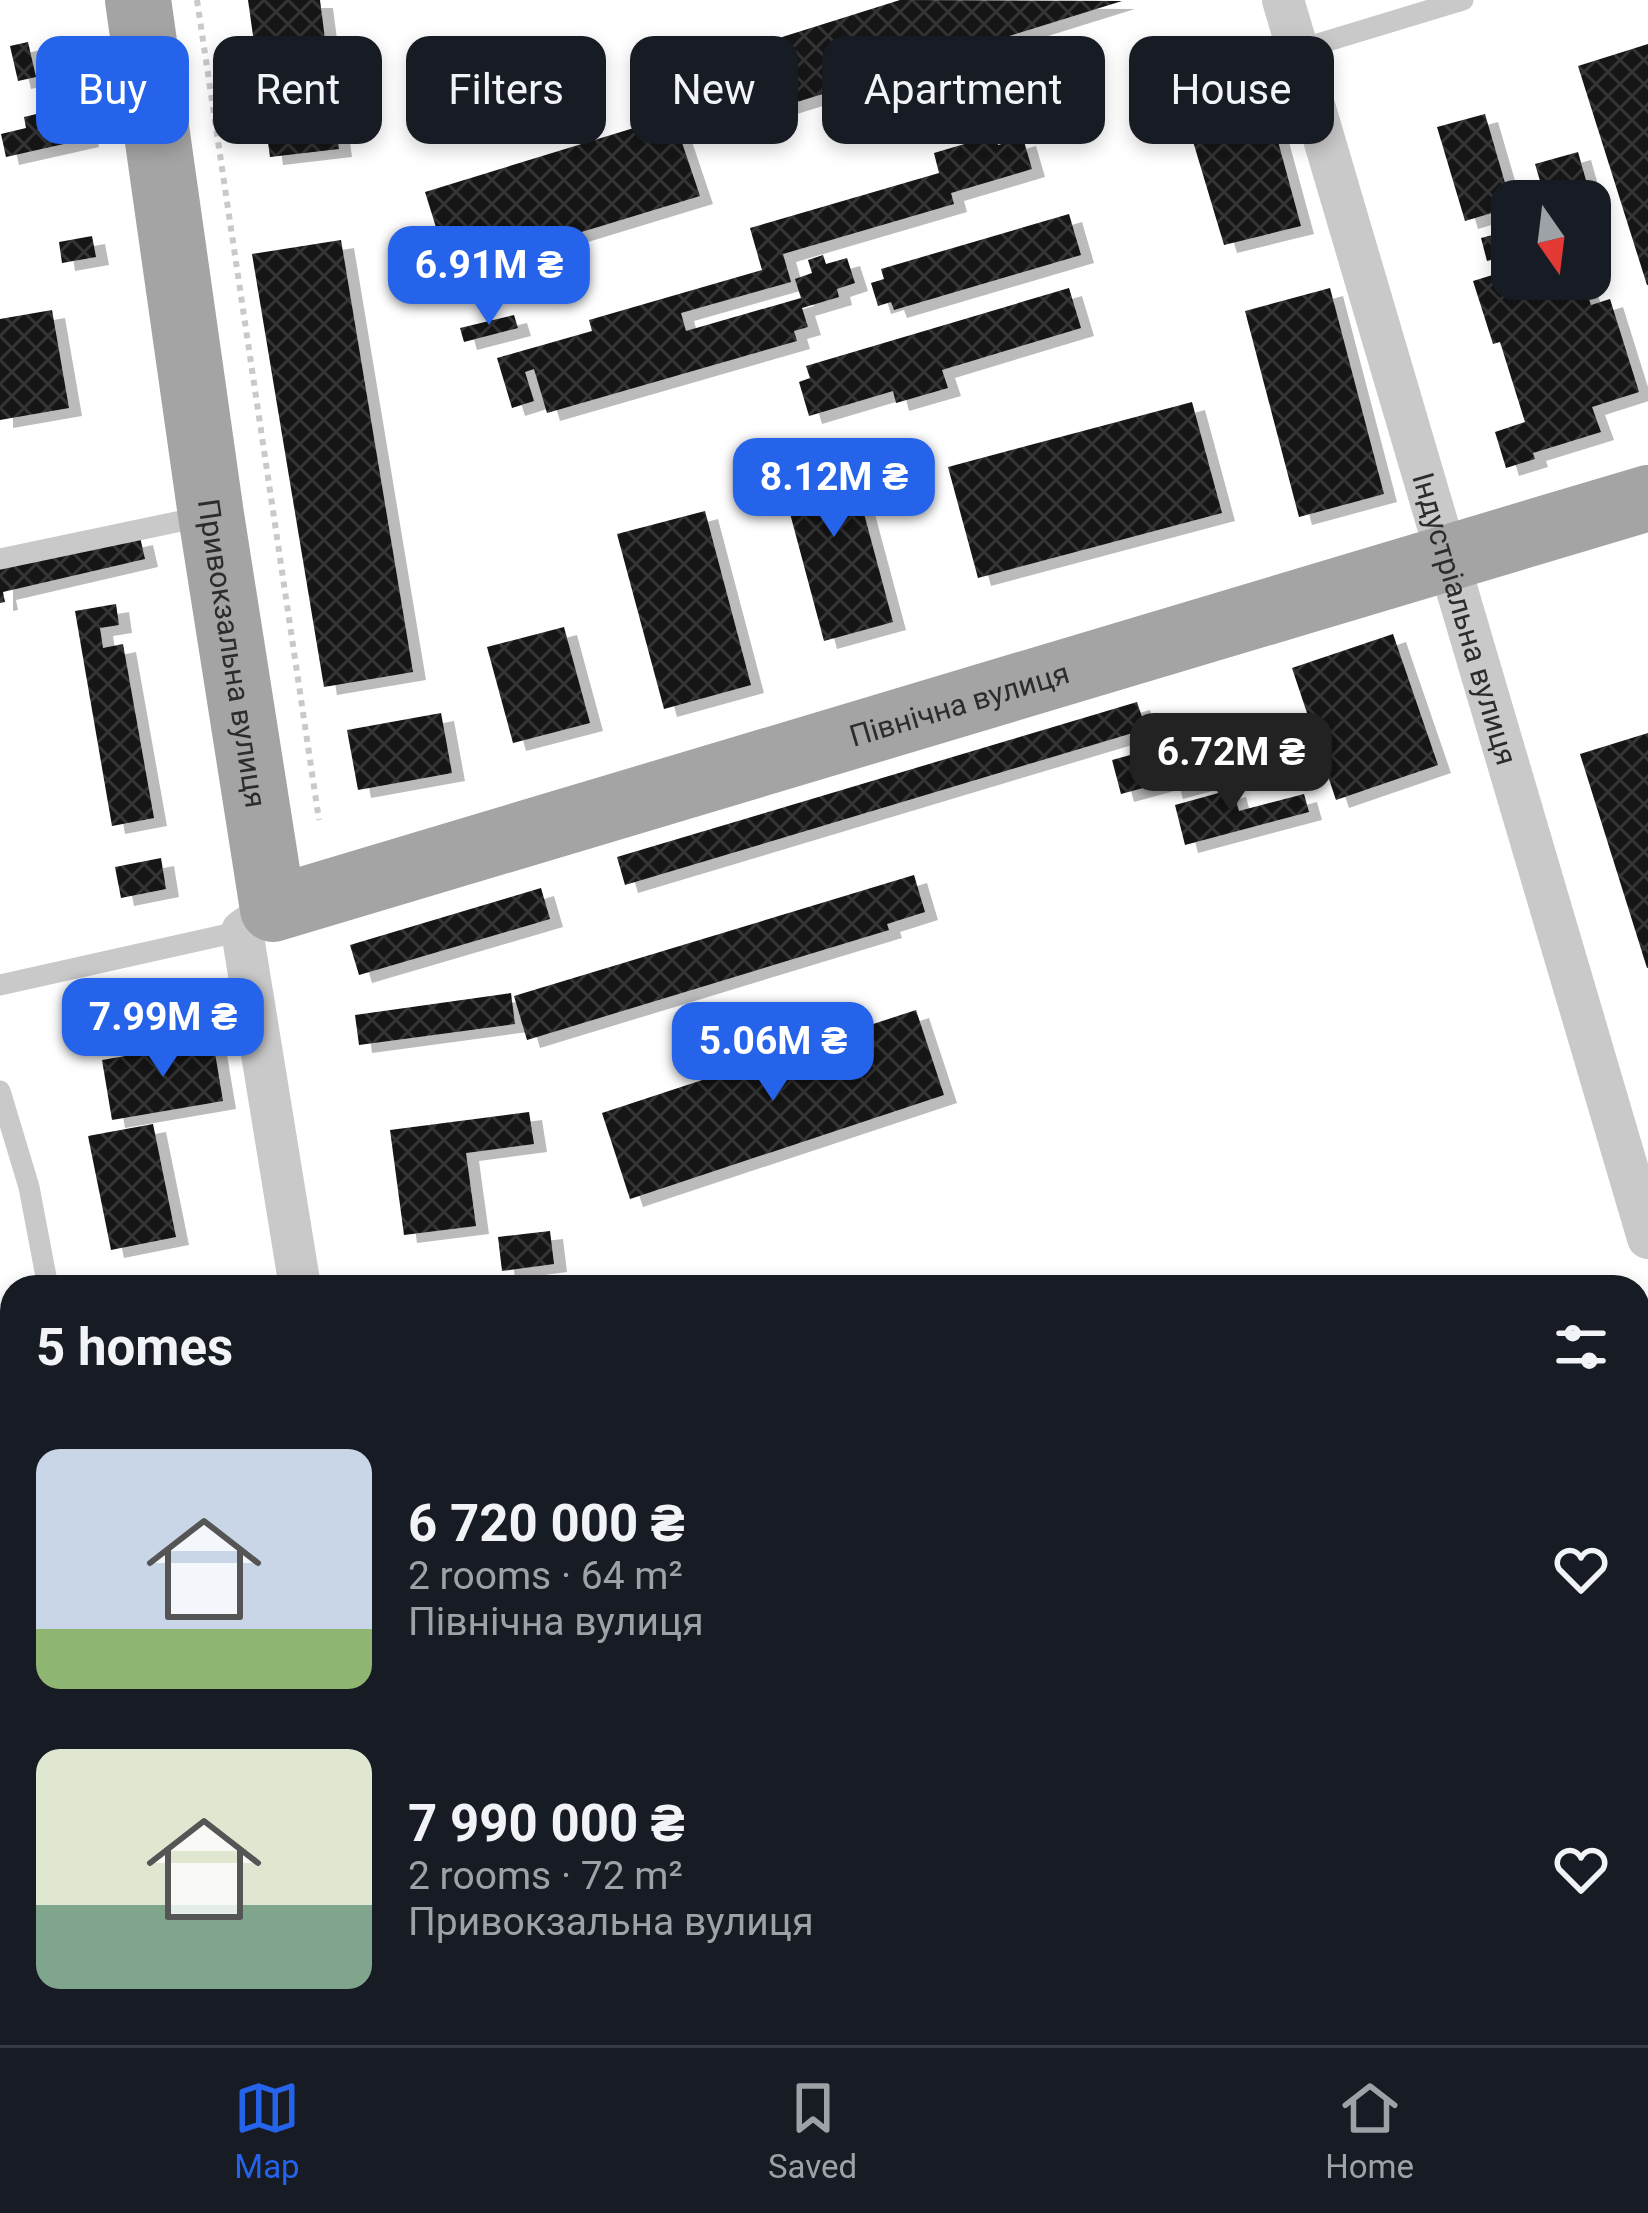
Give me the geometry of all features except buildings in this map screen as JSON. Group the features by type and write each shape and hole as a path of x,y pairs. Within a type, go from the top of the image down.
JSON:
{"main road":[{"name":"Привокзальна вулиця","path":"138,0 211,515 257,920"},
{"name":"Північна вулиця","path":"257,920 1648,498"}],"street":[{"name":"Індустріальна вулиця","path":"1283,0 1294,36"},
{"name":"Індустріальна вулиця","path":"1326,144 1648,1238"},
{"name":"Привокзальна вулиця","path":"257,920 299,1275"}],"lane":[{"path":"1334,39 1463,0"},
{"path":"0,559 211,515"},
{"path":"0,985 257,920"},
{"path":"0,1091 29,1187 46,1275"}],"path":[{"path":"197,0 319,820"}]}
